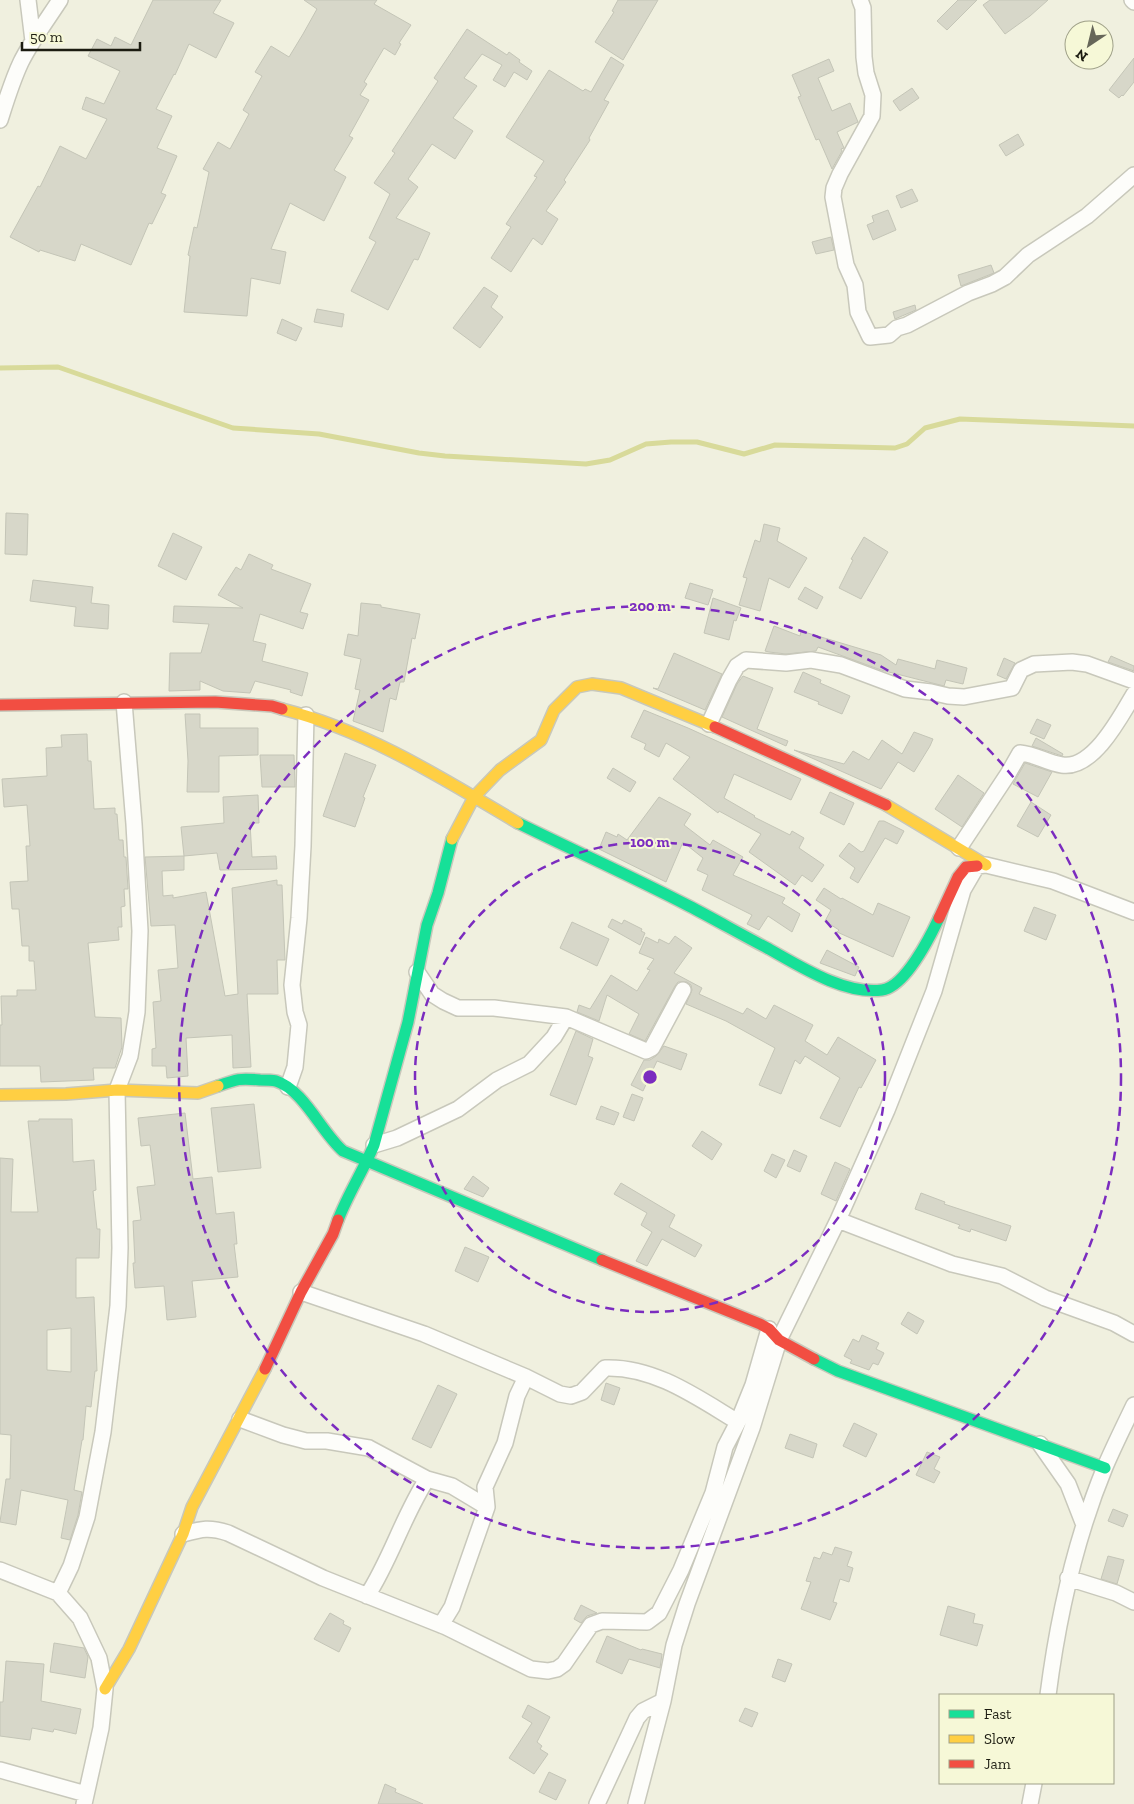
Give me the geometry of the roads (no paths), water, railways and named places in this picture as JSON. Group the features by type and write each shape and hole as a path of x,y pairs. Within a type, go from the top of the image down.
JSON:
{"street":[{"path":"28,0 33,41"},
{"path":"0,120 12,83 33,41 60,0"},
{"path":"860,0 863,8 865,65 873,95 873,111 834,188 833,197 846,265 855,284 858,312 870,337 889,334 897,328 907,325 968,293 1005,277 1028,255 1087,216 1134,174"},
{"path":"709,724 737,666 746,660 786,663 811,660 841,665 905,689 964,697 1012,688 1021,670 1034,664 1072,662 1087,664 1134,681"},
{"path":"105,1689 129,1649 183,1534 192,1507 240,1419 301,1292 333,1234 345,1200 367,1162 374,1145 408,1022 427,925 438,893 450,843 474,797 500,770 541,740 554,710 577,687 592,684 621,688 709,724 887,806 960,848 982,865"},
{"path":"960,848 1020,753 1062,765 1074,764 1090,754 1113,730 1134,694"},
{"path":"58,1593 71,1566 87,1517 103,1432 118,1306 120,1248 117,1090 130,1056 137,1012 140,931 124,702"},
{"path":"0,705 215,702 272,706 306,715 374,742 410,760 547,838 689,906 809,972 862,990 884,990 905,976 932,935 958,878 966,867 982,865 1053,881 1134,912"},
{"path":"288,1086 295,1067 299,1025 295,1012 292,985 299,918 303,846 306,715"},
{"path":"183,1534 212,1528 228,1533 323,1578 441,1625 531,1669 548,1672 557,1670 564,1664 591,1625 602,1621 646,1622 659,1613 698,1531 713,1493 725,1447 738,1422 774,1335 838,1220 887,1110 930,1000 963,890 982,865"},
{"path":"417,972 432,994 458,1008 494,1008 566,1016 646,1051 652,1048 683,990"},
{"path":"374,1145 397,1138 458,1109 497,1080 529,1064 554,1037 566,1016"},
{"path":"0,1095 66,1094 117,1090 198,1093 239,1078 275,1081 288,1086 304,1103 334,1143 343,1151 717,1308 760,1324 774,1335 812,1358 838,1371 1105,1468"},
{"path":"838,1220 952,1264 1002,1276 1045,1298 1114,1323 1134,1334"},
{"path":"301,1292 424,1334 526,1377 560,1394 571,1396 582,1392 606,1368 620,1367 642,1371 691,1394 738,1422"},
{"path":"636,1804 663,1701 674,1645 686,1604 752,1428 774,1335"},
{"path":"441,1625 452,1607 487,1507 485,1486 505,1443 517,1396 526,1377"},
{"path":"1048,1694 1062,1603 1068,1578 1084,1525 1105,1468 1134,1405"},
{"path":"240,1419 283,1436 306,1441 327,1441 369,1448 426,1479 452,1486 487,1507"},
{"path":"1040,1444 1068,1484 1084,1525"},
{"path":"367,1596 381,1575 413,1501 426,1479"},
{"path":"0,1570 58,1593 80,1618 90,1635 99,1658 105,1689 101,1728 85,1799 0,1770"},
{"path":"1068,1578 1116,1593 1134,1602"},
{"path":"597,1804 637,1718 643,1711 663,1701"},
{"path":"1030,1804 1034,1784"}],"waterway":[{"path":"0,368 58,367 233,428 319,434 419,453 445,456 586,464 610,460 646,444 671,442 697,442 744,454 775,445 895,448 907,444 925,428 960,419 1134,426"}]}
